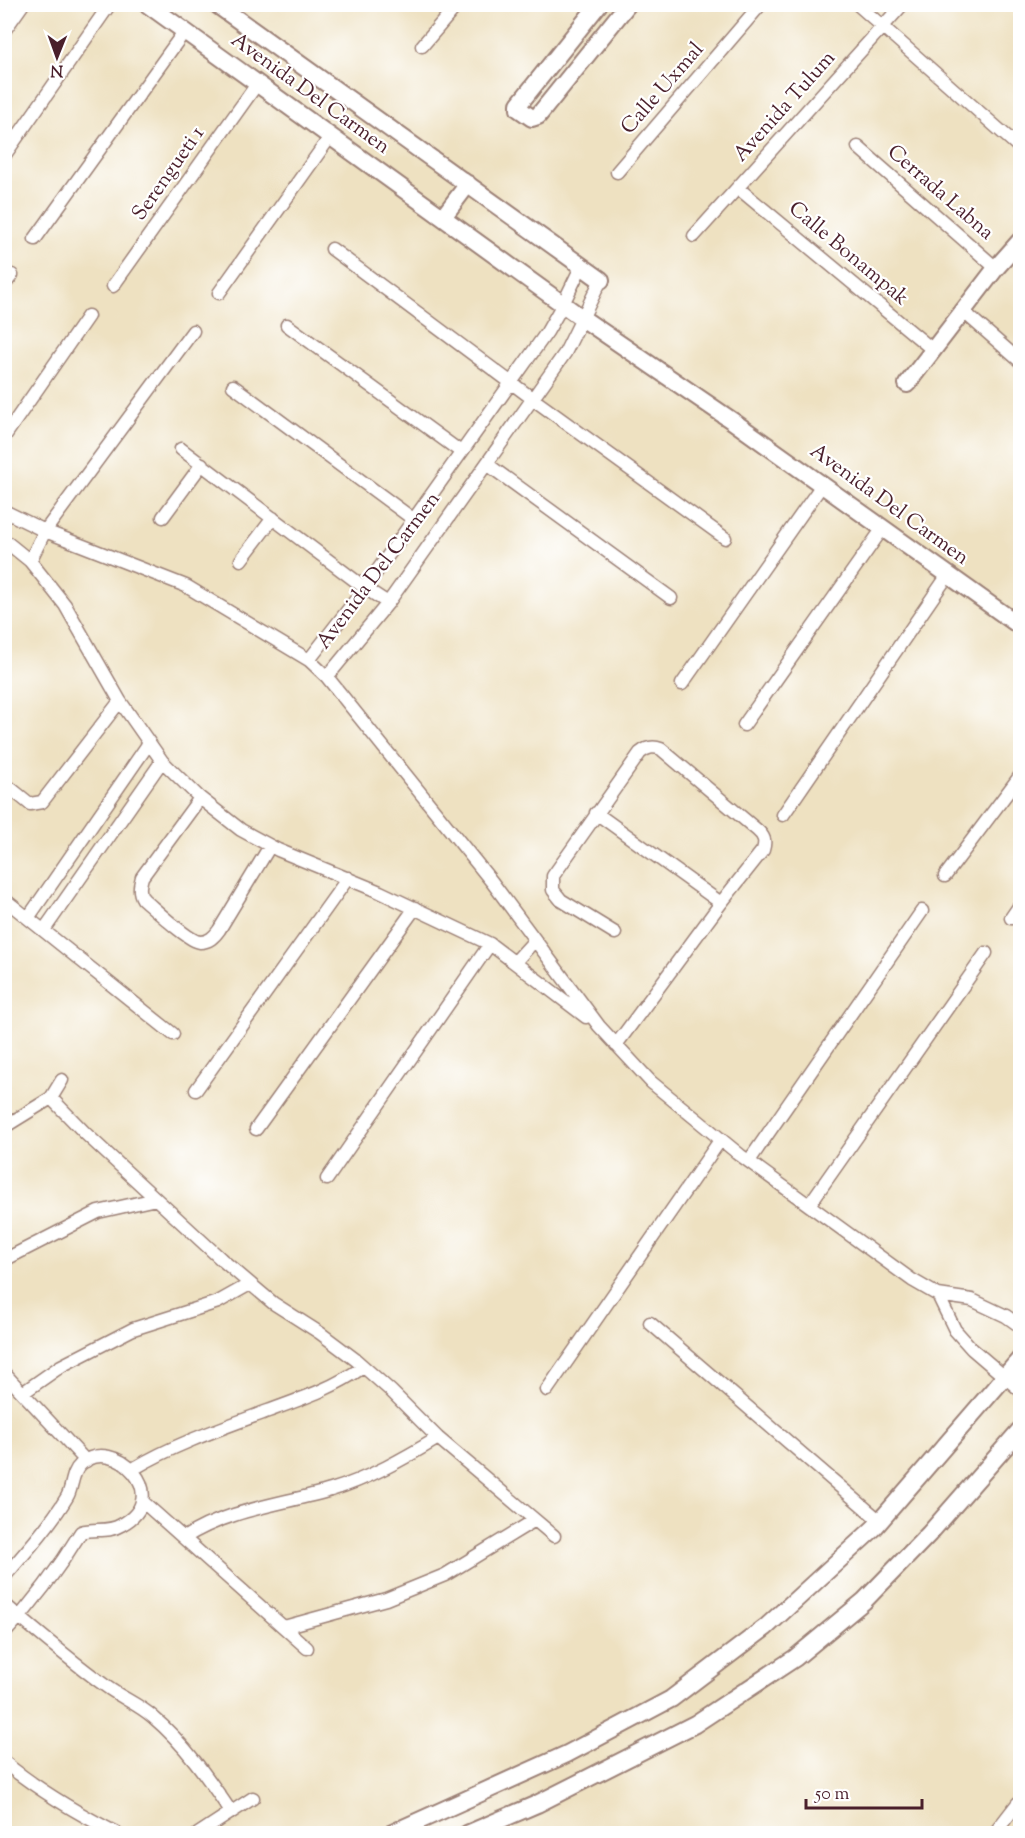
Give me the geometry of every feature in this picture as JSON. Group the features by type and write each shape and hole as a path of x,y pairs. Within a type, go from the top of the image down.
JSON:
{"main road":[{"name":"Avenida Del Carmen","path":"147,4 582,318 734,422 1020,626"},
{"name":"Avenida Del Carmen","path":"216,4 601,280"},
{"path":"599,4 519,104 519,109 532,118 538,116 628,4"},
{"path":"442,217 468,184"},
{"path":"907,384 996,268 1020,241"},
{"path":"390,1833 567,1754 671,1699 766,1627 879,1521 1020,1359"},
{"path":"467,1833 537,1804 695,1724 795,1658 864,1601 929,1534 1020,1430"}],"street":[{"path":"4,31 23,4"},
{"path":"4,156 111,4"},
{"path":"422,46 458,4"},
{"name":"Calle Uxmal","path":"617,172 761,4"},
{"path":"857,4 1020,148"},
{"name":"Avenida Tulum","path":"694,236 884,28 903,4"},
{"path":"35,239 184,32"},
{"name":"Serengueti 1","path":"113,286 256,84"},
{"path":"219,293 330,137"},
{"name":"Cerrada Labna","path":"858,147 996,268"},
{"name":"Calle Bonampak","path":"738,188 933,350"},
{"path":"332,249 725,538"},
{"name":"Avenida Del Carmen","path":"581,267 547,332 365,588 309,660 327,677 388,603 565,353 601,280"},
{"path":"964,312 1020,362"},
{"path":"4,437 88,316"},
{"path":"287,325 461,452"},
{"path":"30,561 45,531 193,331"},
{"path":"233,387 413,519"},
{"path":"182,449 388,603"},
{"path":"163,517 202,464"},
{"path":"487,464 671,598"},
{"path":"682,684 822,485"},
{"path":"4,511 45,531 186,586 309,660"},
{"path":"241,560 273,518"},
{"path":"744,725 883,528"},
{"path":"4,540 30,561 65,604 120,701 149,743 162,761 200,798 241,830 270,846 348,878 490,944 599,1026"},
{"path":"783,815 948,575"},
{"path":"327,677 492,882 599,1026 651,1082 749,1161 912,1280 938,1295 972,1300 1006,1316 1020,1326"},
{"path":"4,783 30,804 42,802 120,701"},
{"path":"28,918 149,743"},
{"path":"615,933 561,900 552,890 552,876 640,753 652,747 661,749 765,839 763,850 616,1045"},
{"path":"44,930 162,761"},
{"path":"945,876 1020,776"},
{"path":"200,798 142,877 139,893 143,899 191,939 204,942 212,939 270,846"},
{"path":"596,813 721,903"},
{"path":"196,1090 348,878"},
{"path":"4,899 173,1034"},
{"path":"1011,918 1020,905"},
{"path":"256,1129 415,908"},
{"path":"749,1161 922,911"},
{"path":"515,962 535,940"},
{"path":"327,1179 490,944"},
{"path":"809,1205 986,953"},
{"path":"4,1127 51,1098 62,1080"},
{"path":"51,1098 86,1134 250,1284 273,1304 320,1333 363,1367 391,1391 438,1438 554,1536"},
{"path":"547,1390 721,1139"},
{"path":"4,1260 98,1212 156,1199"},
{"path":"24,1392 61,1366 133,1329 218,1302 250,1284"},
{"path":"938,1295 955,1330 972,1349 1020,1390"},
{"path":"650,1323 879,1521"},
{"path":"133,1469 159,1454 324,1390 343,1381 363,1367"},
{"path":"4,1373 86,1461"},
{"path":"184,1538 196,1530 255,1509 333,1489 403,1460 438,1438"},
{"path":"4,1577 69,1496 72,1478 81,1463 95,1457 114,1457 133,1469 143,1489 138,1512 122,1525 106,1531 81,1532 68,1554 20,1617 4,1634"},
{"path":"142,1501 307,1648"},
{"path":"284,1628 386,1599 445,1575 535,1520"},
{"path":"4,1604 65,1656 152,1715 176,1738 231,1812"},
{"path":"4,1762 21,1776 99,1824 118,1833"},
{"path":"198,1833 253,1798"},
{"path":"994,1833 1020,1802"}]}
